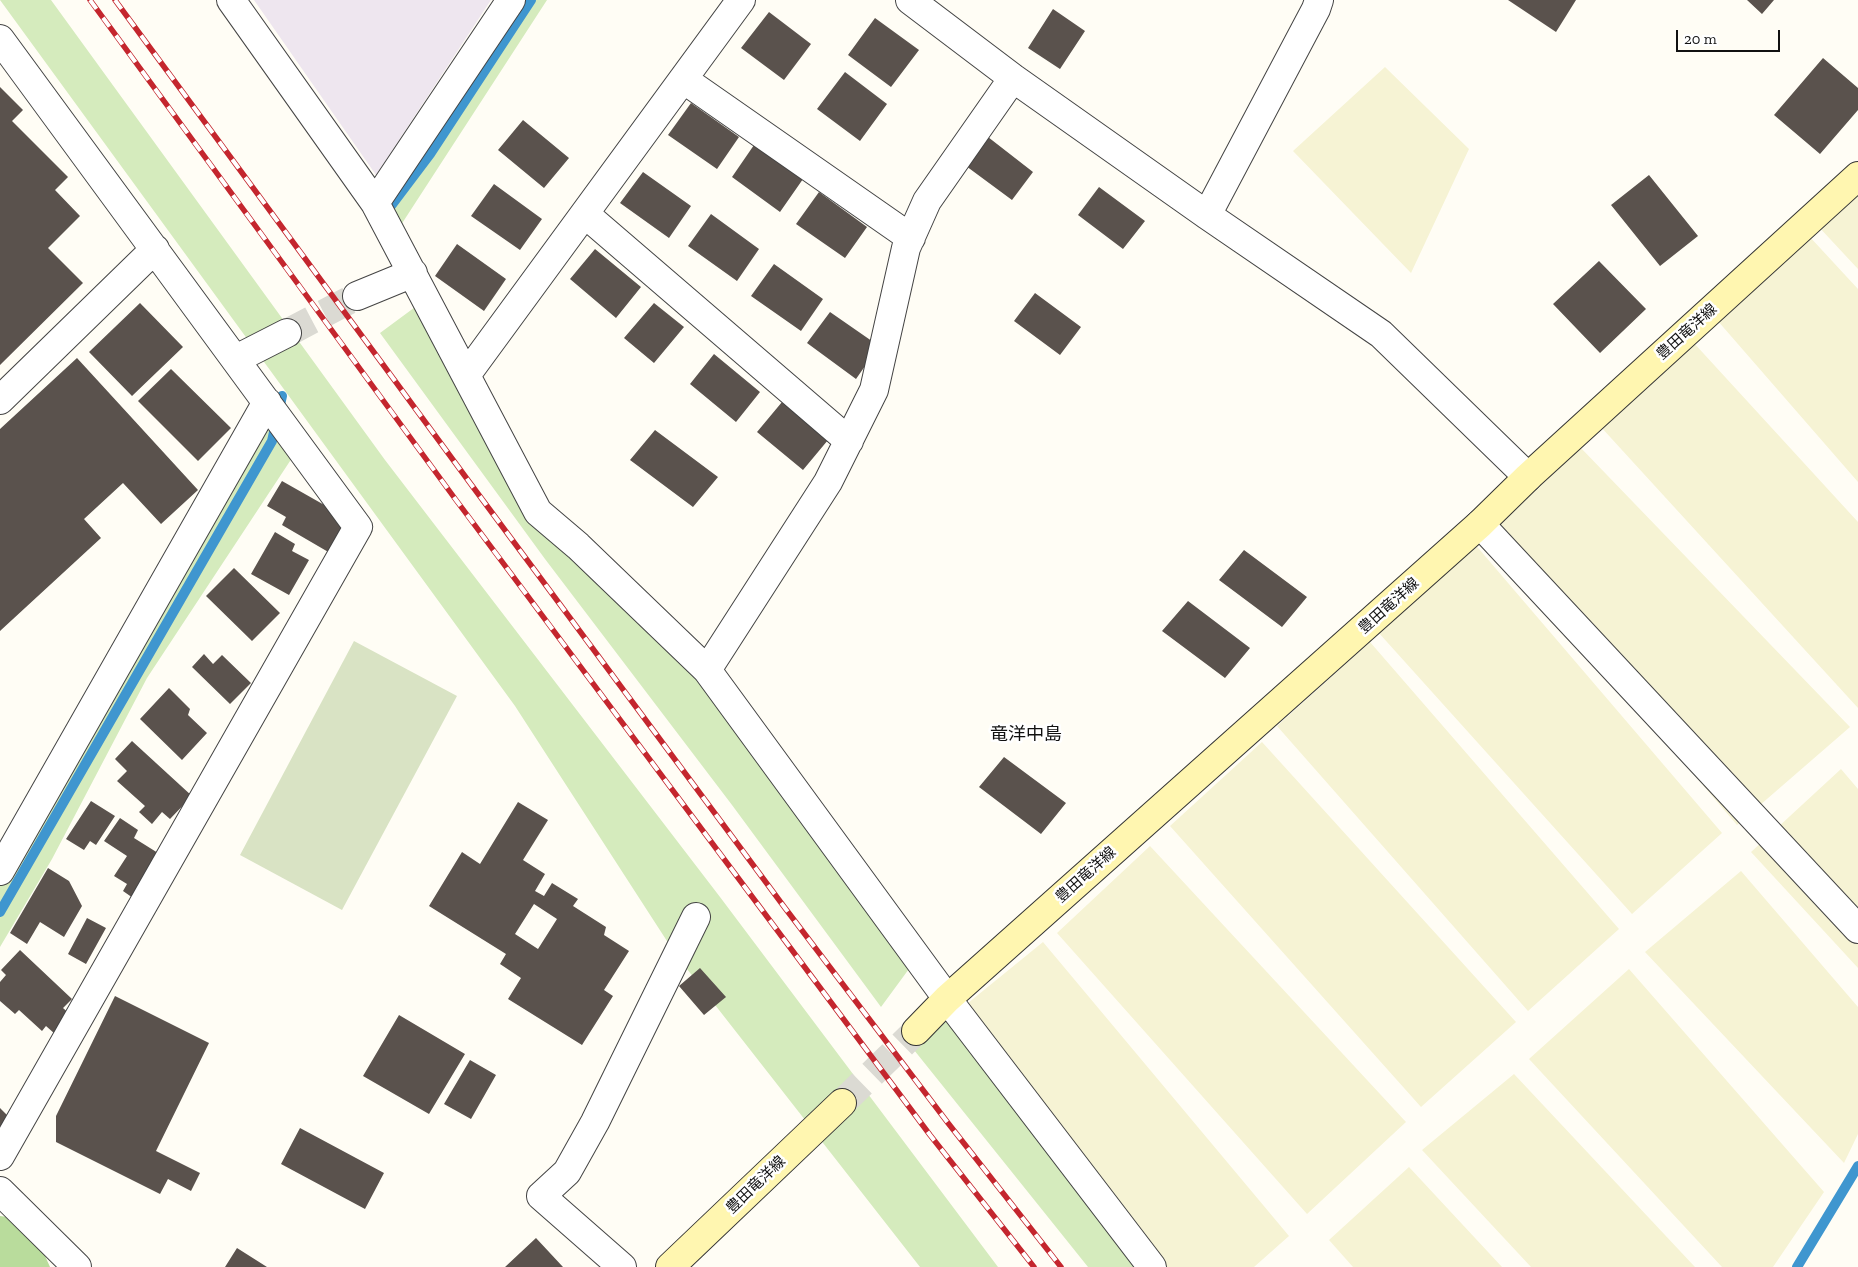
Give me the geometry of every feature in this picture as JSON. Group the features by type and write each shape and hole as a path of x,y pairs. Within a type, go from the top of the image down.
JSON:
{"main road":[{"name":"豊田竜洋線","path":"916,1031 947,999 1480,524 1528,477 1858,176"},
{"name":"豊田竜洋線","path":"670,1267 842,1103"}],"street":[{"path":"231,0 375,203 467,374 538,512 578,546 707,670 947,999 1152,1267"},
{"path":"375,203 511,0"},
{"path":"467,374 741,0"},
{"path":"910,0 1013,78 1206,215 1381,334 1528,477"},
{"path":"1206,215 1312,17 1319,0"},
{"path":"0,39 358,527 0,1156"},
{"path":"707,670 828,482 874,390 906,248 927,201 1013,78"},
{"path":"683,80 911,238"},
{"path":"585,214 849,441"},
{"path":"0,400 155,249"},
{"path":"357,296 412,273"},
{"path":"236,359 287,334"},
{"path":"0,871 267,402"},
{"path":"1480,524 1858,929"},
{"path":"622,1267 541,1196 567,1172 595,1122 696,917"},
{"path":"0,1191 77,1267"}],"shaded area":[{"path":"254,0 491,0 376,175"},
{"path":"1385,67 1469,149 1411,273 1293,151"},
{"path":"1858,187 1858,269 1817,225"},
{"path":"1809,236 1858,289 1858,482 1717,320"},
{"path":"1693,342 1858,522 1858,708 1600,426"},
{"path":"1580,447 1850,727 1737,825 1487,533"},
{"path":"1473,542 1722,833 1632,914 1378,632"},
{"path":"1370,642 1619,929 1528,1011 1277,726"},
{"path":"1262,742 1516,1022 1421,1107 1170,826"},
{"path":"1841,769 1858,789 1858,968 1751,852"},
{"path":"1150,846 1406,1122 1307,1214 1057,933"},
{"path":"1741,871 1858,1007 1858,1134 1844,1163 1645,952"},
{"path":"1043,942 1289,1236 1254,1267 1159,1267 957,1012"},
{"path":"1629,969 1824,1192 1773,1267 1722,1267 1529,1059"},
{"path":"1514,1074 1695,1267 1531,1267 1422,1150"},
{"path":"1409,1167 1502,1267 1353,1267 1329,1240"}],"green space":[{"path":"0,0 51,0 385,460 720,897 998,1267 920,1267 676,955 515,706"},
{"path":"515,0 547,0 399,228 380,197"},
{"path":"426,299 536,508 707,670 917,958 881,1007 732,805 545,559 380,333"},
{"path":"264,422 292,458 147,678 52,859 0,947 0,871"},
{"path":"354,641 457,696 342,910 240,855"},
{"path":"957,1012 1152,1267 1088,1267 914,1050"},
{"path":"0,1216 29,1220 50,1267 0,1267"}],"building":[{"path":"1508,0 1576,0 1556,32"},
{"path":"1747,0 1774,0 1762,14"},
{"path":"1053,9 1085,31 1060,69 1028,48"},
{"path":"769,12 811,44 784,80 741,48"},
{"path":"875,18 919,50 891,87 848,55"},
{"path":"1823,58 1858,88 1858,110 1820,154 1774,115"},
{"path":"845,72 887,104 860,141 817,109"},
{"path":"0,87 23,110 12,121 68,177 55,190 80,216 48,248 83,283 0,365"},
{"path":"691,103 739,137 717,169 668,135"},
{"path":"523,120 569,158 544,188 498,150"},
{"path":"988,137 1033,172 1012,200 966,166"},
{"path":"754,145 803,179 780,212 732,177"},
{"path":"643,172 691,206 669,238 620,203"},
{"path":"1649,175 1698,236 1660,266 1611,205"},
{"path":"494,184 542,219 520,250 471,216"},
{"path":"1099,187 1145,221 1123,249 1078,215"},
{"path":"819,192 867,227 845,258 796,224"},
{"path":"711,214 759,249 737,281 688,246"},
{"path":"457,244 506,279 484,311 435,276"},
{"path":"595,249 641,287 616,318 570,279"},
{"path":"1599,261 1646,309 1600,353 1553,304"},
{"path":"774,264 823,299 801,331 751,296"},
{"path":"1035,293 1081,327 1060,355 1014,321"},
{"path":"140,303 183,347 132,396 89,352"},
{"path":"654,303 684,327 654,363 624,338"},
{"path":"830,312 879,346 856,379 807,343"},
{"path":"714,354 760,392 736,422 690,384"},
{"path":"77,358 198,490 161,524 123,483 84,519 101,538 0,631 0,429"},
{"path":"171,369 231,428 198,461 138,401"},
{"path":"782,402 828,440 803,470 757,432"},
{"path":"655,430 718,477 693,507 630,460"},
{"path":"282,481 349,519 330,553 282,525 286,517 267,506"},
{"path":"275,532 295,544 292,551 309,560 289,595 251,574"},
{"path":"1244,550 1307,597 1282,627 1219,580"},
{"path":"234,568 280,613 252,641 206,596"},
{"path":"1188,601 1250,648 1225,678 1162,631"},
{"path":"204,654 213,664 222,655 251,683 230,704 192,667"},
{"path":"169,688 190,709 188,715 207,733 182,760 140,719"},
{"path":"132,741 192,796 170,819 162,812 152,824 139,812 145,806 117,781 127,771 115,759"},
{"path":"1004,757 1066,803 1041,834 979,787"},
{"path":"91,801 115,816 96,845 90,841 84,850 66,839"},
{"path":"518,802 548,820 523,860 545,874 535,891 544,896 552,883 578,899 573,906 606,927 604,935 629,951 604,990 613,996 582,1045 508,999 521,978 500,964 506,954 429,906 462,852 480,864","holes":["534,904 557,919 538,949 515,934"]},
{"path":"120,818 138,830 134,838 158,853 133,898 123,891 127,884 114,876 127,856 104,841"},
{"path":"48,868 69,881 82,906 64,937 40,922 27,944 10,933"},
{"path":"87,918 106,928 86,964 68,954"},
{"path":"20,950 72,999 63,1008 72,1016 55,1034 46,1026 42,1031 19,1010 15,1014 0,1001 0,982 6,975 1,970"},
{"path":"700,968 726,997 704,1015 679,986"},
{"path":"115,996 209,1043 156,1151 200,1173 191,1191 168,1179 160,1194 56,1142 56,1116"},
{"path":"399,1015 465,1054 429,1114 363,1076"},
{"path":"470,1060 496,1075 471,1119 444,1104"},
{"path":"0,1108 13,1121 4,1131 0,1128"},
{"path":"300,1128 384,1173 365,1209 281,1164"},
{"path":"536,1238 563,1267 505,1267"},
{"path":"237,1248 267,1267 225,1267"}],"waterway":[{"path":"390,207 430,154 531,0"},
{"path":"0,912 272,441 282,396"},
{"path":"1797,1267 1858,1166"}],"tunnel":[{"path":"287,333 357,296"},
{"path":"842,1103 916,1031"}],"railway":[{"path":"90,0 456,500 930,1135 1034,1267"},
{"path":"115,0 785,908 948,1123 1061,1267"}],"district":[{"name":"竜洋中島","path":"1026,735"}]}
